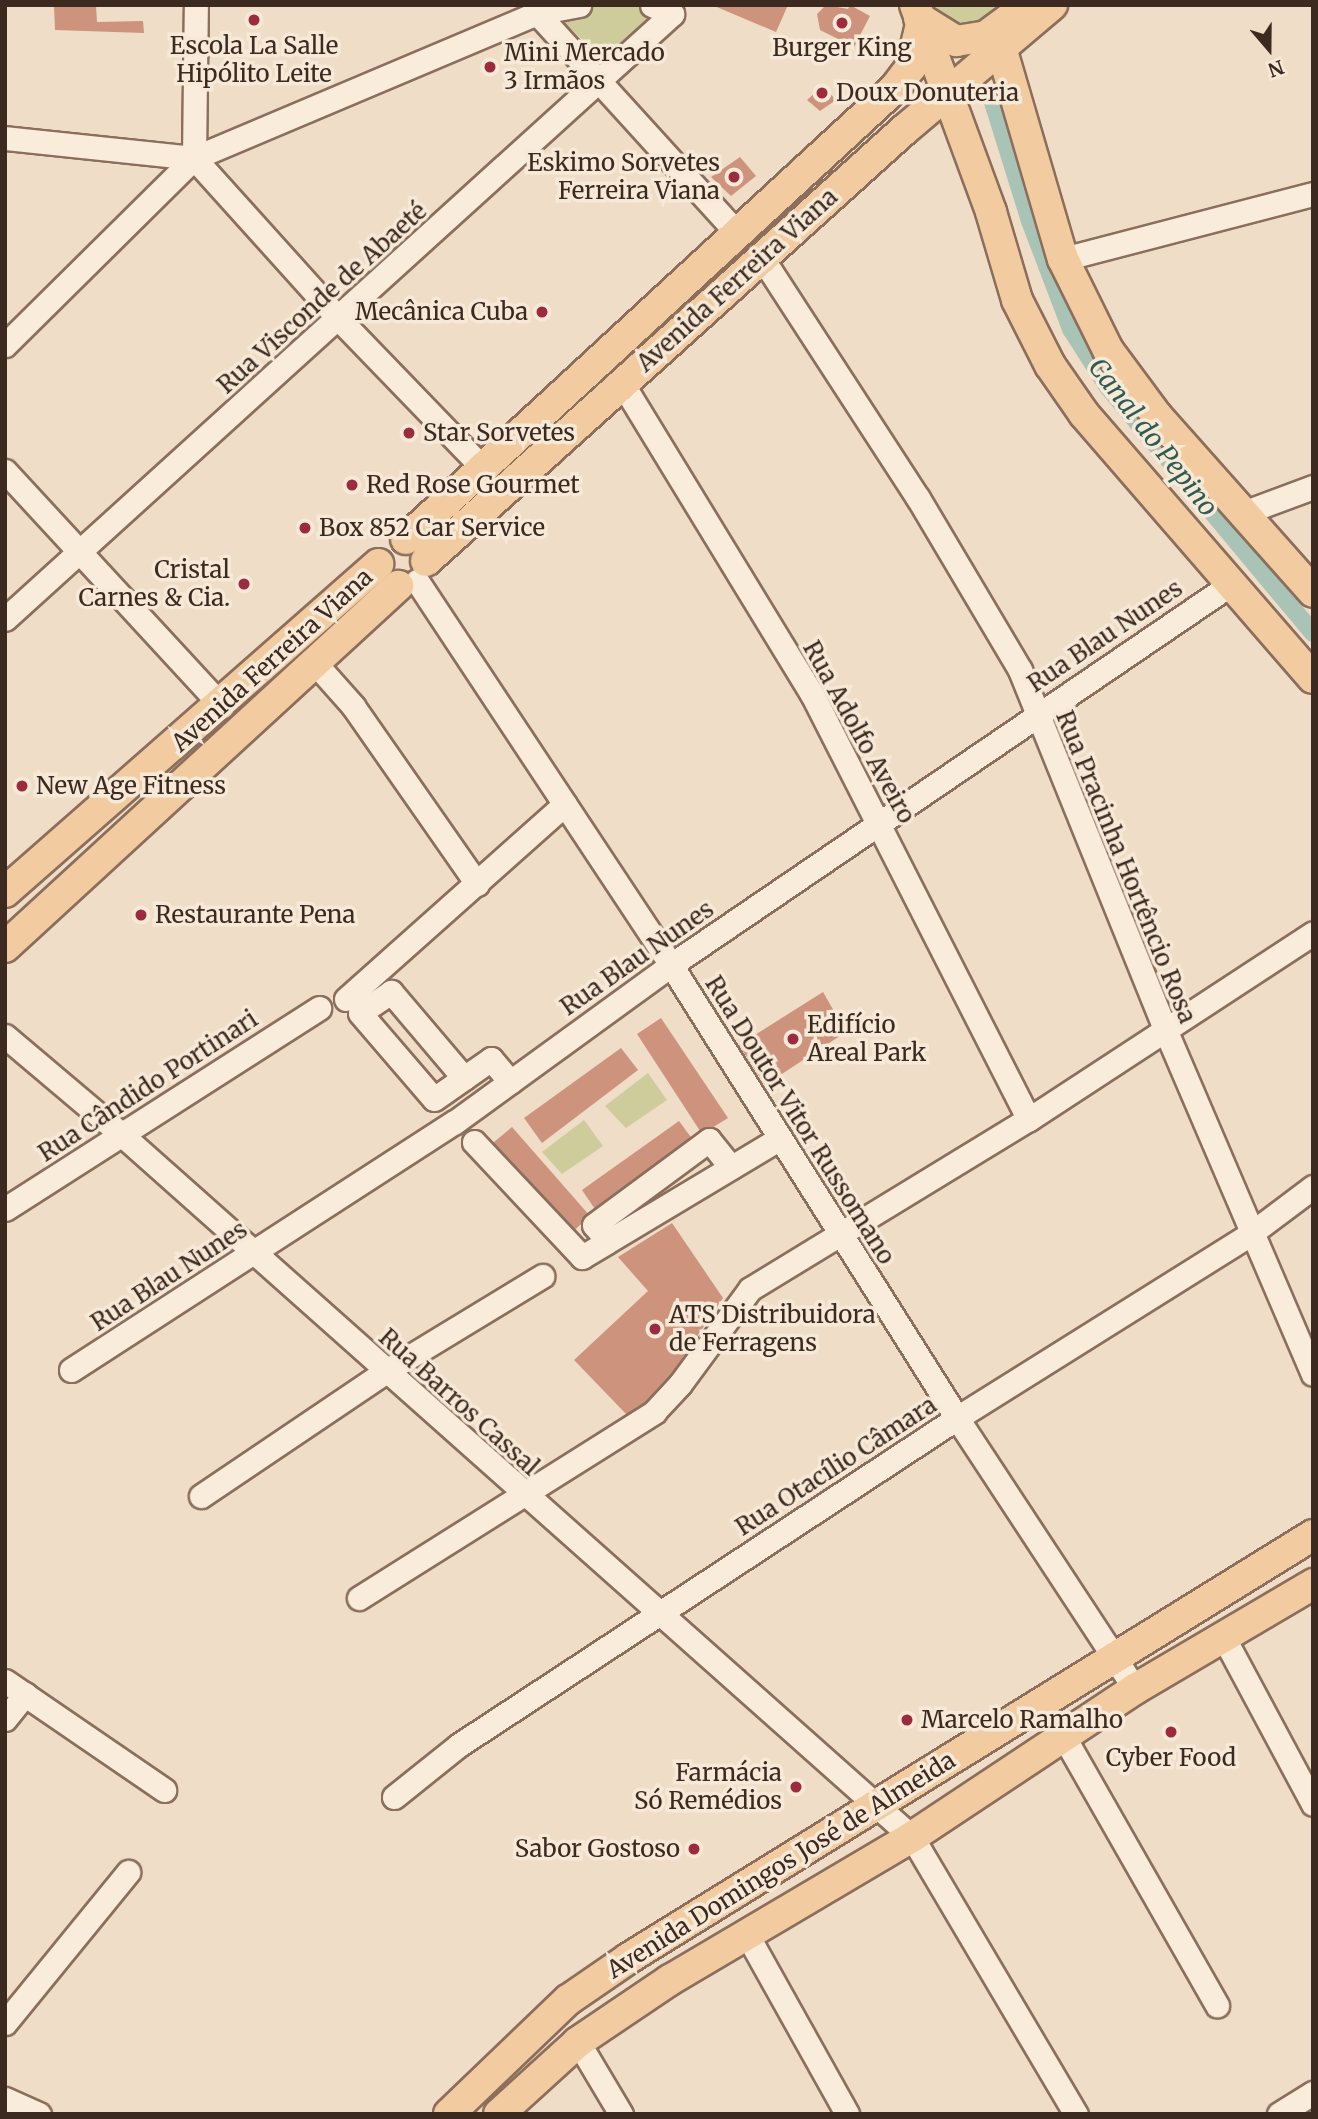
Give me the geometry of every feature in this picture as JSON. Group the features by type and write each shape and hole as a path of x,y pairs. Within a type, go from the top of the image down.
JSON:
{"main road":[{"path":"919,15 956,41 986,36 1028,5"},
{"name":"Avenida Ferreira Viana","path":"5,947 314,662 414,576 622,383 904,130 1002,51 1052,5"},
{"path":"919,15 972,158 1017,300 1050,365 1084,414 1313,678"},
{"name":"Avenida Ferreira Viana","path":"406,539 895,88 911,66 919,15"},
{"path":"1002,51 1063,259 1108,350 1157,416 1313,592"},
{"path":"904,130 943,136 972,158"},
{"path":"406,539 418,545 414,576 386,580 379,564 387,545 406,539"},
{"name":"Avenida Ferreira Viana","path":"5,892 222,706 379,564"},
{"name":"Avenida Domingos José de Almeida","path":"449,2114 568,2000 1313,1535"},
{"name":"Avenida Domingos José de Almeida","path":"499,2114 578,2042 746,1933 912,1837 1135,1689 1313,1584"}],"street":[{"path":"194,158 195,5"},
{"path":"5,345 194,158 537,13 579,5"},
{"name":"Rua Visconde de Abaeté","path":"5,619 603,80 662,10"},
{"path":"537,13 603,80 739,234"},
{"path":"5,138 194,158 339,319 484,469"},
{"path":"1063,259 1313,194"},
{"name":"Rua Pracinha Hortêncio Rosa","path":"762,258 1006,642 1165,1029 1313,1374"},
{"name":"Rua Adolfo Aveiro","path":"622,383 812,694 1029,1119"},
{"path":"5,471 82,549 222,706"},
{"path":"1243,513 1313,487"},
{"name":"Rua Doutor Vitor Russomano","path":"414,576 671,965 957,1418 1112,1658 1135,1689"},
{"name":"Rua Blau Nunes","path":"71,1370 510,1082 671,965 1231,584"},
{"path":"314,662 353,706 478,884"},
{"path":"346,999 565,804"},
{"path":"359,1598 654,1412 680,1384 750,1289 1029,1119 1313,933"},
{"path":"464,1078 391,992 360,1013 434,1098 464,1078 491,1059 510,1082"},
{"name":"Rua Cândido Portinari","path":"5,1209 319,1008"},
{"name":"Rua Barros Cassal","path":"5,1036 121,1134 522,1494 912,1837 1076,2114"},
{"path":"474,1142 582,1257 780,1138"},
{"path":"608,1241 594,1225 709,1140 731,1167"},
{"name":"Rua Otacílio Câmara","path":"394,1797 458,1745 957,1418 1253,1232 1313,1187"},
{"path":"201,1496 386,1371 542,1276"},
{"path":"1224,1638 1313,1804"},
{"path":"5,1681 164,1790"},
{"path":"5,1719 25,1694"},
{"path":"1064,1737 1217,2005"},
{"path":"5,2023 128,1872"},
{"path":"746,1933 847,2114"},
{"path":"578,2042 621,2114"},
{"path":"1279,2114 1313,2093"},
{"path":"5,2099 39,2114"}],"shaded area":[{"path":"599,5 641,5 657,17 606,63 558,16"},
{"path":"932,5 1018,5 982,33 939,26"},
{"path":"648,1073 667,1100 626,1128 605,1106"},
{"path":"584,1120 603,1146 562,1174 542,1152"}],"building":[{"path":"54,5 96,5 97,22 143,21 144,33 55,30"},
{"path":"712,5 788,5 776,32"},
{"name":"Burger King","path":"826,5 848,9 850,5 870,16 854,47 820,30 817,14"},
{"name":"Doux Donuteria","path":"823,86 836,100 820,111 807,100"},
{"name":"Eskimo Sorvetes Ferreira Viana","path":"740,157 756,176 731,196 711,177"},
{"name":"Edifício Areal Park","path":"823,992 846,1032 765,1085 739,1045"},
{"path":"661,1018 728,1118 702,1134 637,1034"},
{"path":"621,1048 638,1070 542,1143 524,1118"},
{"path":"679,1121 696,1144 599,1215 582,1190"},
{"path":"512,1127 590,1216 569,1235 488,1147"},
{"name":"ATS Distribuidora de Ferragens","path":"672,1223 723,1298 654,1400 628,1416 574,1360 648,1291 618,1257"}],"waterway":[{"name":"Canal do Pepino","path":"992,99 1030,221 1071,329 1108,387 1313,633"}],"place":[{"name":"Escola La Salle Hipólito Leite","path":"254,20"},
{"name":"Burger King","path":"842,23"},
{"name":"Mini Mercado 3 Irmãos","path":"490,67"},
{"name":"Doux Donuteria","path":"822,93"},
{"name":"Eskimo Sorvetes Ferreira Viana","path":"734,177"},
{"name":"Mecânica Cuba","path":"542,312"},
{"name":"Star Sorvetes","path":"409,433"},
{"name":"Red Rose Gourmet","path":"352,485"},
{"name":"Box 852 Car Service","path":"305,528"},
{"name":"Cristal Carnes & Cia.","path":"244,584"},
{"name":"New Age Fitness","path":"22,786"},
{"name":"Restaurante Pena","path":"141,915"},
{"name":"Edifício Areal Park","path":"793,1039"},
{"name":"ATS Distribuidora de Ferragens","path":"655,1329"},
{"name":"Marcelo Ramalho","path":"907,1720"},
{"name":"Cyber Food","path":"1171,1732"},
{"name":"Farmácia Só Remédios","path":"796,1787"},
{"name":"Sabor Gostoso","path":"694,1849"}]}
